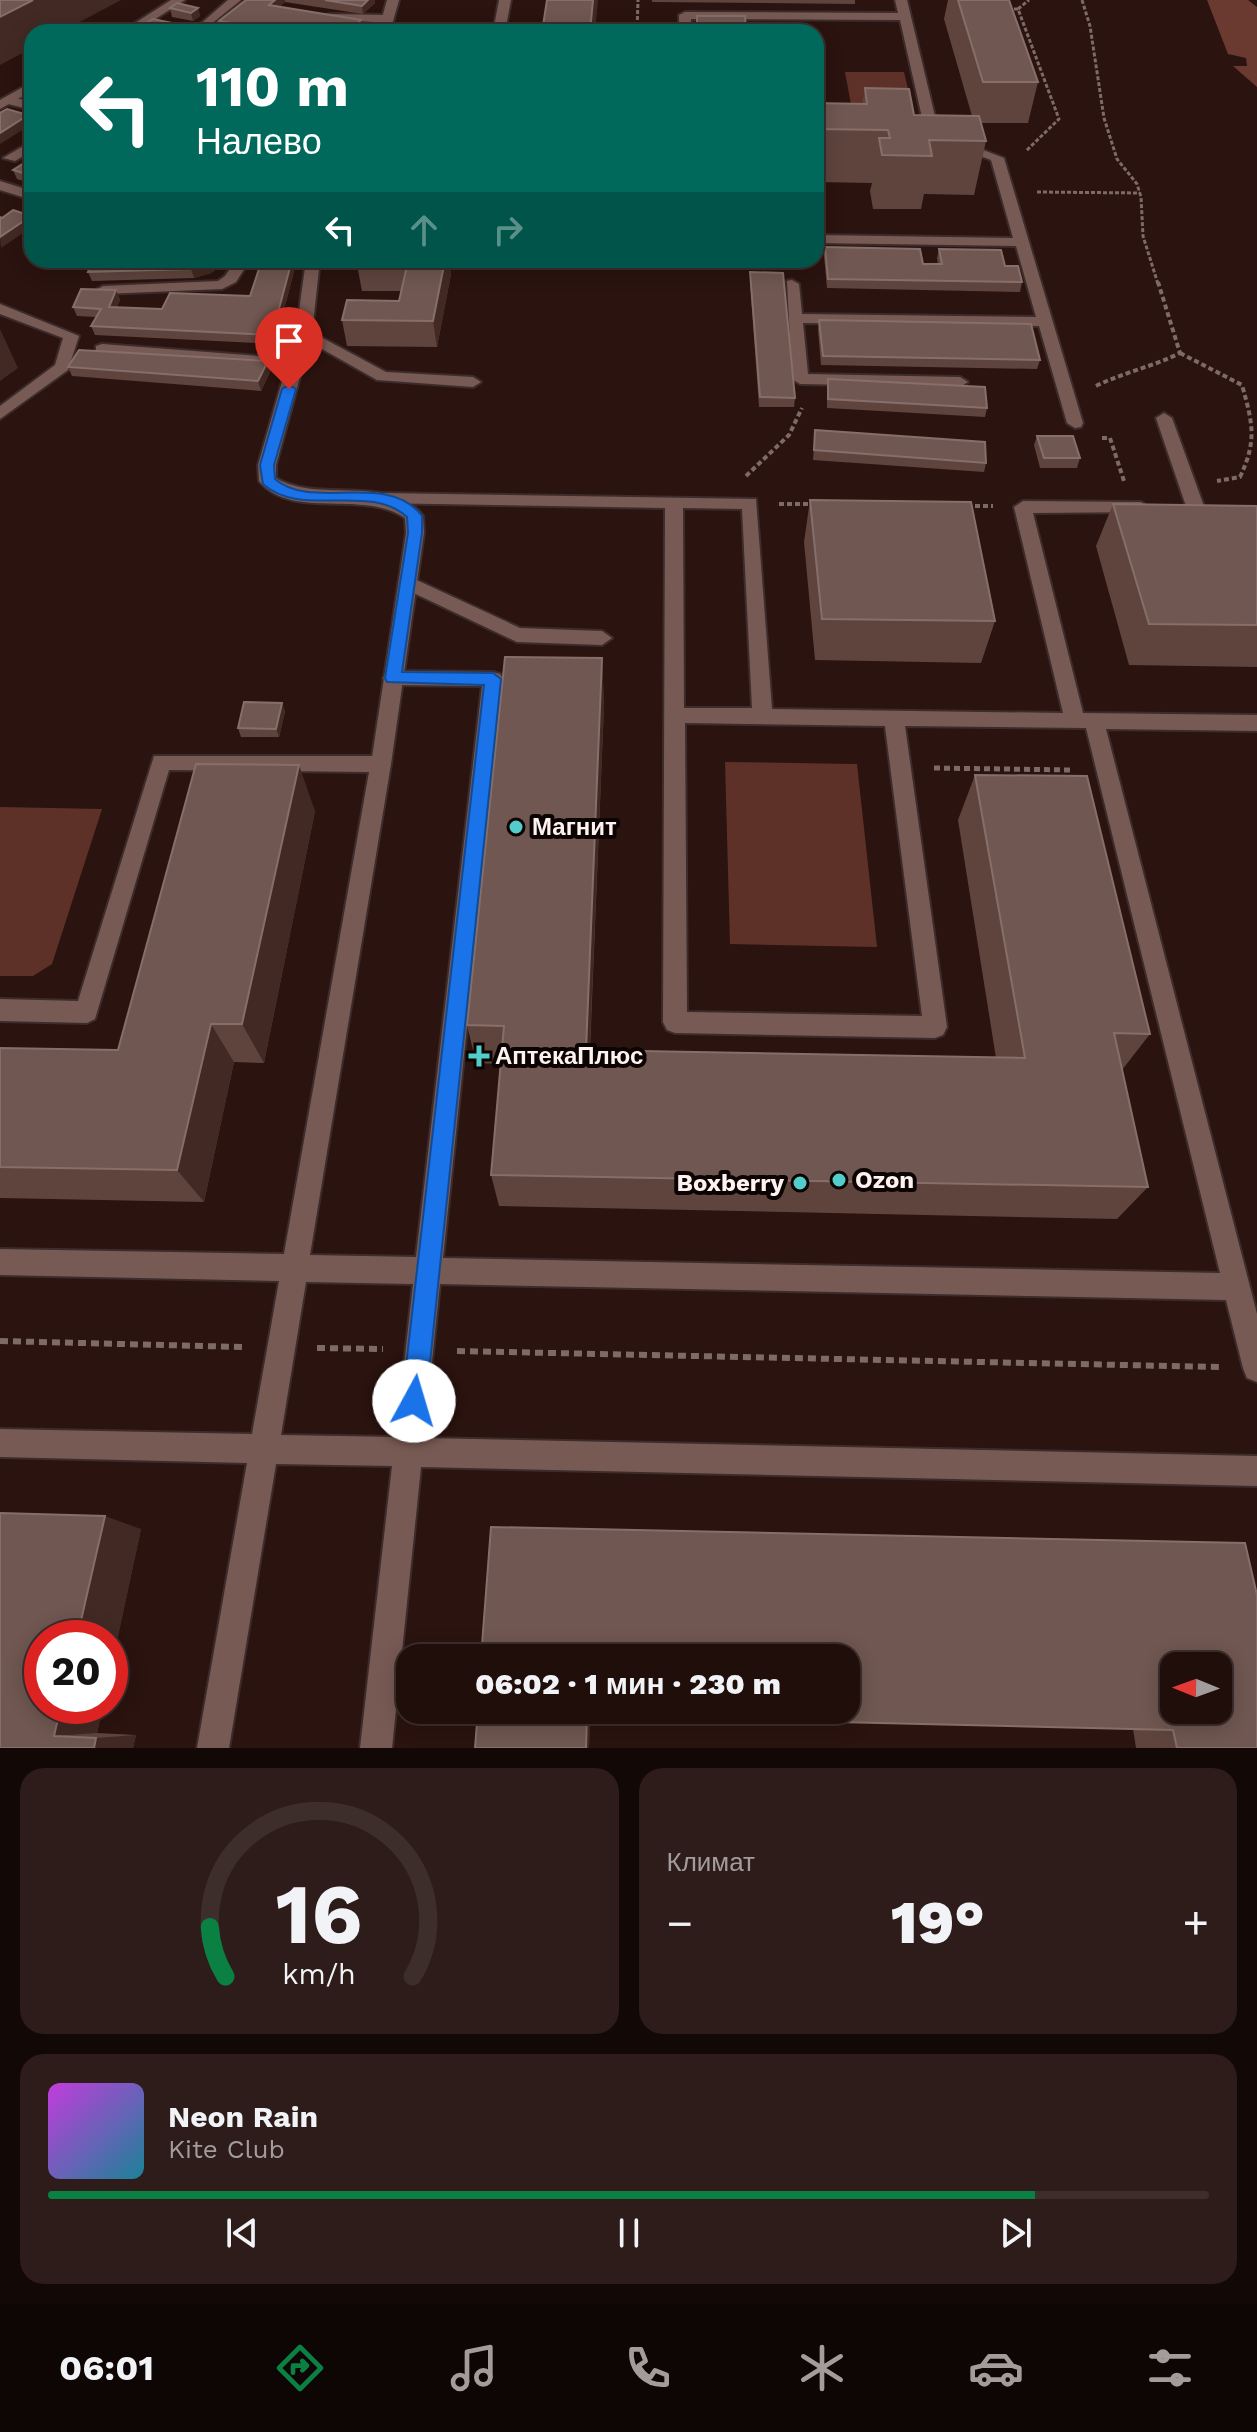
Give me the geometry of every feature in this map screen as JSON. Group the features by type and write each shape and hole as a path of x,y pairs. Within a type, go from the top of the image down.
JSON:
{"street":[{"path":"205,24 235,0"},
{"path":"386,24 393,0"},
{"path":"500,24 505,0"},
{"path":"901,0 933,135 997,158 1075,423"},
{"path":"142,24 181,4"},
{"path":"204,11 218,14"},
{"path":"316,14 346,19 388,19"},
{"path":"685,24 685,15 905,17"},
{"path":"4,102 24,91"},
{"path":"4,102 24,105"},
{"path":"10,158 24,150"},
{"path":"0,185 24,193"},
{"path":"824,239 1023,242"},
{"path":"103,290 222,285 231,279 238,268"},
{"path":"312,268 304,333 267,465 268,481 280,492 302,496 742,503 762,716"},
{"path":"792,284 800,379 960,382"},
{"path":"0,309 71,336 62,367 0,414"},
{"path":"795,318 1046,322"},
{"path":"304,333 383,377 473,382"},
{"path":"102,349 297,364"},
{"path":"1164,418 1187,483 1180,509"},
{"path":"213,1748 381,764 415,533 414,516 402,505 381,499"},
{"path":"674,502 675,1022 935,1027 894,718"},
{"path":"1220,509 1023,507 1084,721 1107,770 1257,1368"},
{"path":"408,582 517,635 602,638"},
{"path":"376,1748 493,679 393,678"},
{"path":"674,715 1257,723"},
{"path":"0,1010 87,1012 161,762 381,764"},
{"path":"0,1262 1237,1287"},
{"path":"0,1443 1257,1471"}],"path":[{"path":"637,24 638,0"},
{"path":"1004,8 1018,9 1029,0"},
{"path":"1082,0 1090,26 1104,118 1117,159 1137,184 1140,193 1143,236 1180,353 1242,385 1254,428 1253,456 1240,477 1187,483"},
{"path":"1002,175 1059,119 1018,9"},
{"path":"1007,191 1140,193"},
{"path":"1066,390 1108,383 1126,371 1156,365 1180,353"},
{"path":"800,379 802,415 785,439 734,488 742,503 826,504"},
{"path":"1075,423 1080,438 1110,438 1132,508"},
{"path":"962,506 1023,507"},
{"path":"901,767 1107,770"},
{"path":"0,1341 1257,1368"}],"shaded area":[{"path":"1207,0 1248,0 1257,7 1257,87 1233,66 1247,66 1246,58 1228,54"},
{"path":"845,72 904,72 914,115 853,115"},
{"path":"725,762 857,764 877,947 730,944"},
{"path":"0,807 102,809 52,964 33,976 0,976"}],"building":[{"path":"0,0 33,0 0,17"},
{"path":"246,0 275,0 269,5 361,20 357,24 236,24 219,21"},
{"path":"325,0 368,0 362,6"},
{"path":"547,0 593,0 591,24 543,24"},
{"path":"958,0 1009,0 1038,82 983,82"},
{"path":"177,3 198,8 191,13 170,8"},
{"path":"697,16 745,16 746,24 697,24"},
{"path":"153,19 177,24 145,24"},
{"path":"865,88 909,89 914,115 979,116 986,141 929,140 932,156 882,155 879,138 890,138 888,130 824,129 824,103 867,104"},
{"path":"7,109 24,114 24,118 0,133 0,113"},
{"path":"24,163 24,173 13,170"},
{"path":"13,210 24,214 24,221 0,237 2,218"},
{"path":"825,247 920,249 923,264 942,264 939,249 1001,250 1005,266 1018,266 1022,282 828,279"},
{"path":"90,268 195,268 191,269 88,272"},
{"path":"259,268 290,268 272,335 91,326 101,309 73,307 81,289 116,290 109,307 162,309 170,293 250,296"},
{"path":"407,268 443,268 433,321 342,320 347,300 399,301"},
{"path":"750,272 783,273 795,398 760,397"},
{"path":"819,320 1031,324 1040,360 823,356"},
{"path":"79,350 268,361 258,381 68,367"},
{"path":"828,379 985,387 987,408 828,399"},
{"path":"815,430 985,442 986,463 814,450"},
{"path":"1037,436 1073,436 1080,458 1044,458"},
{"path":"810,500 971,502 995,621 822,619"},
{"path":"1113,504 1257,506 1257,625 1149,624"},
{"path":"505,657 602,658 586,1050 1025,1058 975,775 1087,776 1150,1034 1114,1033 1148,1187 491,1175 504,1026 467,1025"},
{"path":"244,702 282,703 276,729 238,728"},
{"path":"196,764 299,765 242,1024 211,1024 177,1170 0,1167 0,1048 118,1050"},
{"path":"0,1513 105,1516 81,1620 24,1620 24,1724 57,1724 54,1736 96,1738 94,1748 0,1748"},
{"path":"491,1527 1245,1543 1257,1595 1257,1748 1177,1748 1173,1730 860,1723 860,1644 482,1644"},
{"path":"477,1724 587,1724 586,1748 475,1748"}],"place":[{"name":"Магнит","path":"516,827"},
{"name":"АптекаПлюс","path":"479,1056"},
{"name":"Ozon","path":"839,1180"},
{"name":"Boxberry","path":"800,1183"}],"route":[{"path":"289,389 267,465 268,481 280,492 302,496 381,499 402,505 414,516 415,533 393,678 493,679 414,1401"}]}
